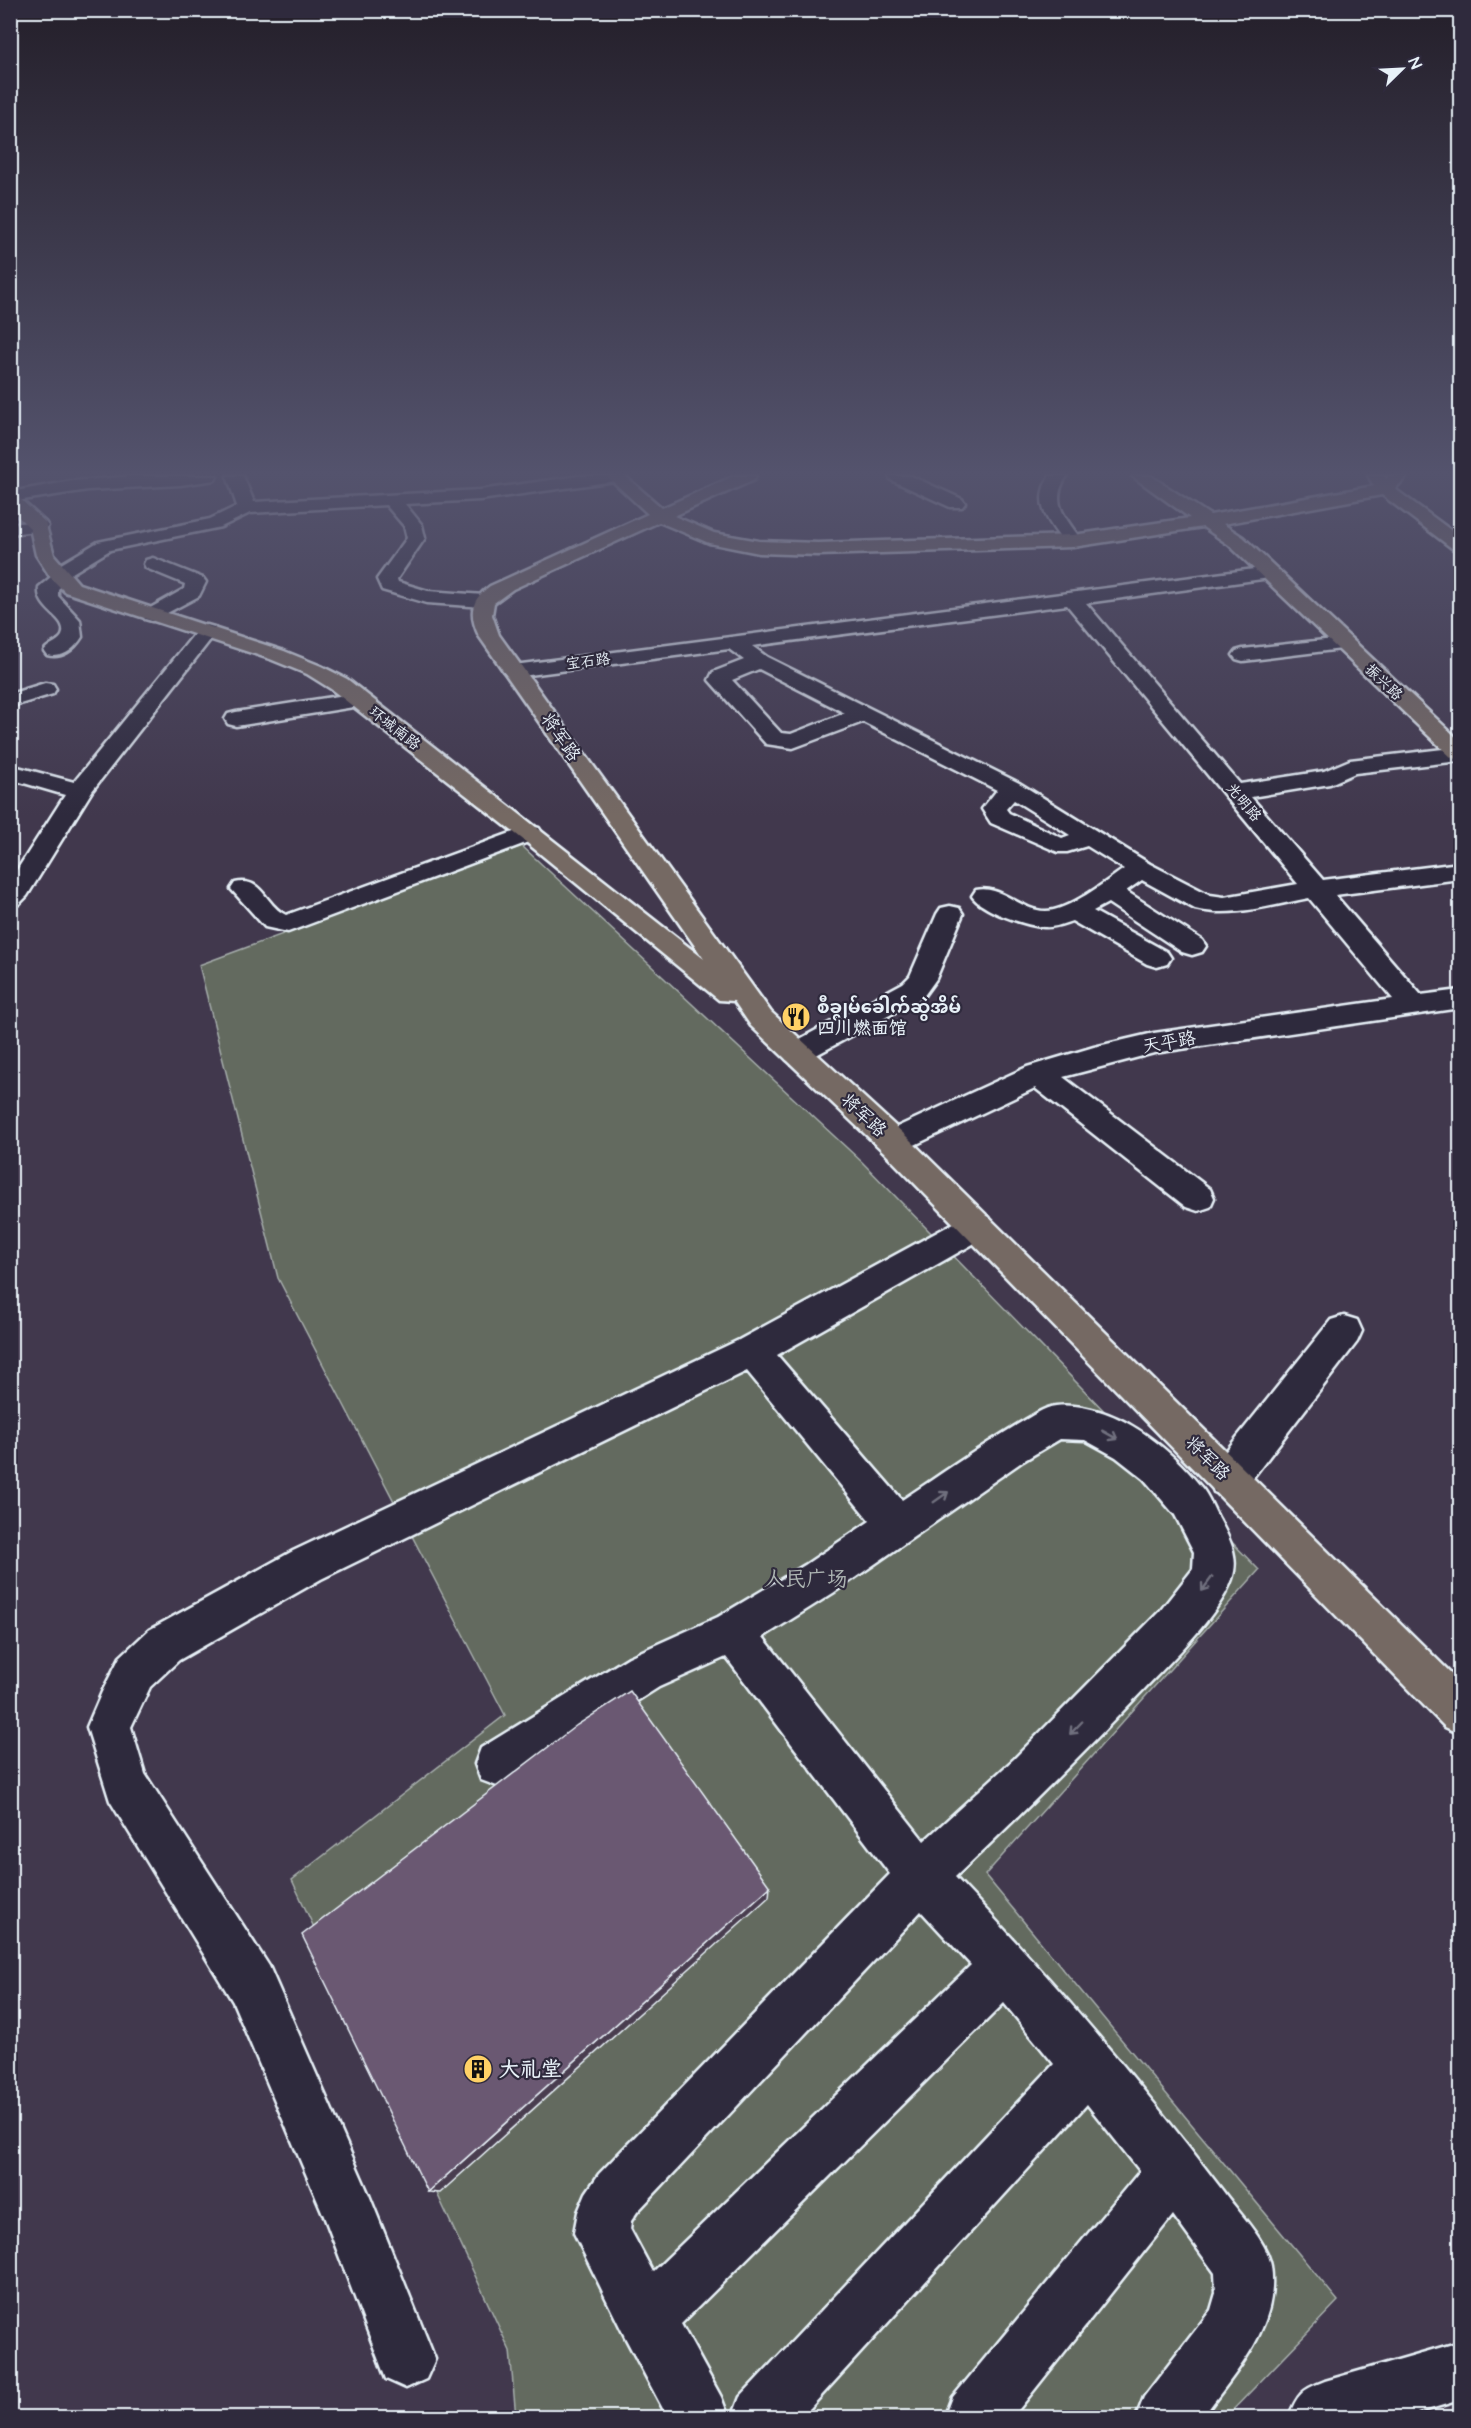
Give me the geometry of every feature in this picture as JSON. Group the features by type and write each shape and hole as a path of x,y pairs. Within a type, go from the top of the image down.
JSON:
{"main road":[{"name":"环城南路","path":"76,589 277,654 315,670 339,684 530,832 761,1019"},
{"path":"484,601 500,589"},
{"name":"振兴路","path":"1287,589 1461,753"},
{"name":"将军路","path":"484,601 481,613 482,624 513,671 761,1019 893,1142 1461,1712"},
{"path":"632,914 660,908 668,903 673,894"}],"street":[{"path":"49,589 48,596 53,604 65,614 71,624 72,637 67,646 54,651"},
{"path":"152,615 193,589"},
{"path":"400,589 427,597 484,601"},
{"name":"宝石路","path":"513,671 1141,589"},
{"name":"光明路","path":"1072,598 1414,1006"},
{"path":"10,898 20,886 53,828 79,791 207,631"},
{"path":"732,642 760,661 1011,788 994,809 1000,818 1058,845 1067,845 1090,836 1141,869 1204,903 1224,905 1317,889 1461,871"},
{"path":"1243,655 1343,644"},
{"path":"760,661 721,677 720,680 774,739 793,741 862,714"},
{"path":"10,701 45,689"},
{"path":"236,719 358,700"},
{"path":"1235,792 1330,777 1350,767 1461,753"},
{"path":"10,772 79,791"},
{"path":"244,889 274,921 288,924 530,832"},
{"path":"985,896 1027,915 1048,919 1073,911 1141,869"},
{"path":"1108,891 1192,946"},
{"path":"1073,911 1158,958"},
{"path":"798,1053 913,990 922,979 950,914"},
{"name":"天平路","path":"893,1142 1038,1074 1094,1057 1154,1044 1461,999"},
{"path":"1038,1074 1198,1198"},
{"path":"406,2359 350,2214 251,1984 126,1785 109,1727 117,1707 135,1672 164,1645 307,1564 752,1351 977,1226"},
{"path":"1228,1479 1344,1331"},
{"path":"752,1351 899,1526"},
{"path":"497,1764 644,1672 733,1632 899,1526 1011,1449 1055,1422 1090,1424 1129,1445 1158,1467 1189,1502 1214,1550 1214,1576 1175,1626 1030,1775 921,1876 618,2193 605,2212 602,2233 700,2418"},
{"path":"1158,1467 1192,1443"},
{"path":"733,1632 921,1876 1006,1966 1174,2171 1243,2264 1244,2293 1236,2324 1165,2418"},
{"path":"646,2319 1006,1966"},
{"path":"761,2418 1088,2065"},
{"path":"974,2418 1174,2171"},
{"path":"1317,2418 1325,2410 1461,2371"}],"green space":[{"name":"人民广场","path":"522,846 862,1162 1259,1570 985,1875 1338,2301 1226,2417 516,2417 510,2351 292,1880 505,1715 278,1278 199,965"}],"building":[{"name":"大礼堂","path":"630,1691 770,1887 428,2192 302,1935 577,1725"}],"place":[{"name":"စီချွမ်ခေါက်ဆွဲအိမ် 四川燃面馆","path":"796,1017"},
{"name":"大礼堂","path":"478,2069"}]}
